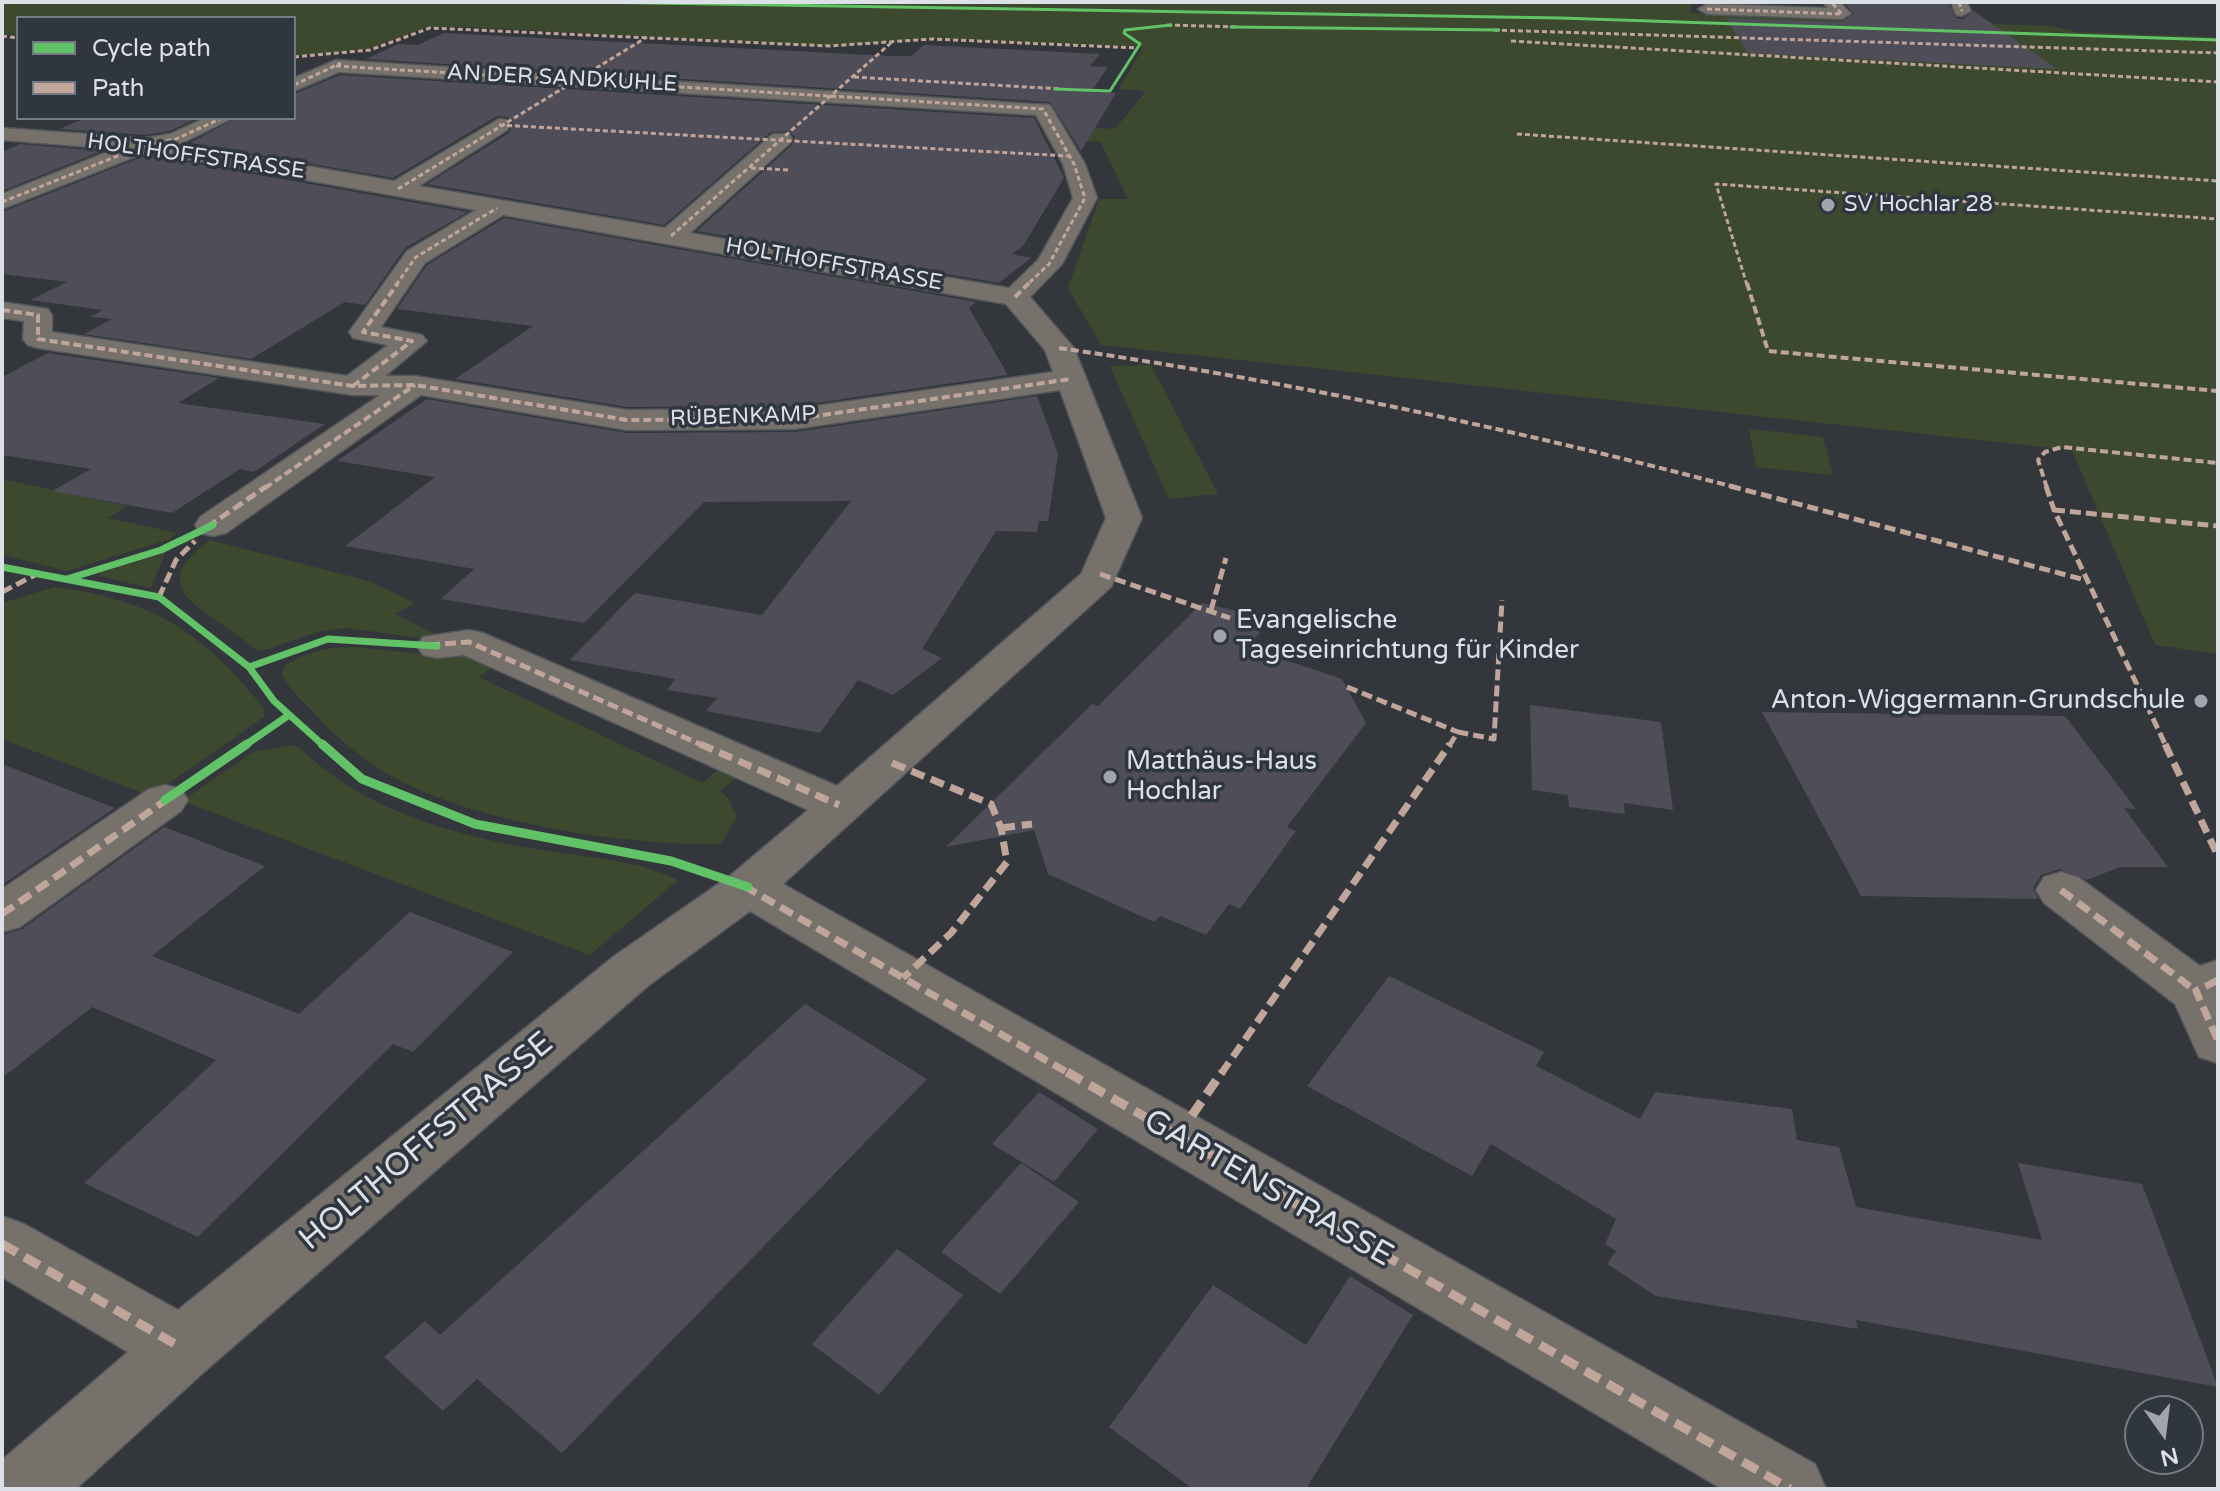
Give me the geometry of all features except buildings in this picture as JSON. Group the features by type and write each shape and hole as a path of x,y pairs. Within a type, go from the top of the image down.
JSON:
{"street":[{"path":"1707,9 1842,14 1831,2"},
{"name":"AN DER SANDKUHLE","path":"296,84 336,66 1043,109 1074,164 1085,198 1049,264 1015,297"},
{"path":"2,202 145,145 176,139 218,120"},
{"name":"AN DER SANDKUHLE","path":"398,189 499,125"},
{"name":"HOLTHOFFSTRASSE","path":"2,134 145,145 1015,297 1053,338 1124,518 1098,579 892,763 839,805 748,887 631,971 182,1348 23,1489"},
{"path":"671,236 781,139"},
{"path":"353,386 412,341 363,332 416,257 497,208"},
{"name":"RÜBENKAMP","path":"2,310 38,315 38,339 353,386 415,385 627,420 779,419 1071,379"},
{"path":"213,525 415,385"},
{"path":"437,646 469,642 839,805"},
{"path":"2,914 165,800"},
{"name":"GARTENSTRASSE","path":"748,887 1790,1489"},
{"path":"2061,890 2207,986 2218,1041"},
{"path":"2,1244 182,1348"}],"green space":[{"path":"2,2 1691,2 1691,13 2051,26 2077,32 2218,37 2218,654 2155,645 2072,450 1101,345 1068,288 1099,199 1128,199 1100,141 1075,142 1068,126 1115,129 1146,91 1119,89 1143,47 936,39 827,46 427,27 368,49 296,56 296,16 16,16 16,36 2,34"},
{"path":"1151,365 1218,494 1169,499 1110,366"},
{"path":"1749,429 1823,437 1833,475 1756,467"},
{"path":"2,479 127,506 108,518 177,533 170,539 67,571 2,555"},
{"path":"210,540 369,581 415,603 395,614 440,637 435,640 346,628 321,631 261,651 253,648 191,601 182,588 180,574 189,558"},
{"path":"165,553 151,588 99,576 100,573"},
{"path":"55,587 121,601 174,624 221,660 265,710 264,717 151,796 2,739 2,603"},
{"path":"358,647 428,655 456,649 495,666 479,677 702,783 720,768 739,776 720,791 728,798 737,817 721,844 640,841 500,817 417,789 383,771 346,744 296,695 282,675 284,667 310,653"},
{"path":"291,745 300,748 354,789 415,818 480,838 630,864 678,880 590,955 182,801 253,752"}],"marked path":[{"path":"1707,9 1842,14 1831,2"},
{"path":"1959,2 1962,11"},
{"path":"1167,25 1239,27"},
{"path":"296,57 370,50 430,28 829,46 932,39 1138,48"},
{"path":"1494,30 2218,53"},
{"path":"2,36 16,38"},
{"path":"398,189 647,37"},
{"path":"1511,41 2218,82"},
{"path":"671,236 892,42"},
{"path":"296,84 341,63"},
{"path":"336,66 1043,109 1074,164 1085,198 1049,264 1015,297"},
{"path":"854,77 1062,89"},
{"path":"2,202 145,145 176,139 218,120"},
{"path":"499,125 1068,156"},
{"path":"1517,134 2218,181"},
{"path":"751,168 790,170"},
{"path":"2218,219 1716,184 1768,351 2218,391"},
{"path":"353,386 412,341 363,332 416,257 497,208"},
{"path":"2,310 38,315 38,339 353,386 415,385 627,420 795,419 1071,379"},
{"path":"1059,348 1190,367 1449,417 1706,479 2089,581"},
{"path":"207,527 415,385"},
{"path":"2218,463 2062,447 2045,452 2038,460 2054,510 2218,856"},
{"path":"2054,510 2218,526"},
{"path":"159,597 176,560 195,541"},
{"path":"1211,610 1226,558"},
{"path":"1100,574 1230,618"},
{"path":"2,592 35,575"},
{"path":"1177,1137 1458,732 1494,739 1502,600"},
{"path":"429,645 469,642 839,805"},
{"path":"1347,687 1458,732"},
{"path":"892,763 991,804 1001,828 1007,862 951,933 903,978"},
{"path":"2,914 169,798"},
{"path":"1001,828 1032,824"},
{"path":"744,886 1790,1489"},
{"path":"2061,890 2196,991"},
{"path":"2218,980 2196,991 2218,1041"},
{"path":"2,1244 182,1348"}],"cycle path":[{"path":"593,2 1560,18 2218,40"},
{"path":"1055,89 1110,91 1140,44 1124,33 1125,30 1171,25"},
{"path":"1231,27 1499,30"},
{"path":"67,579 161,550 213,525"},
{"path":"2,567 159,597 249,667 274,701 362,779 475,824 671,861 748,887"},
{"path":"249,667 328,639 437,646"},
{"path":"165,800 289,715"}],"place":[{"name":"SV Hochlar 28","path":"1828,205"},
{"name":"Evangelische Tageseinrichtung für Kinder","path":"1220,636"},
{"name":"Anton-Wiggermann-Grundschule","path":"2201,701"},
{"name":"Matthäus-Haus Hochlar","path":"1110,777"}]}
